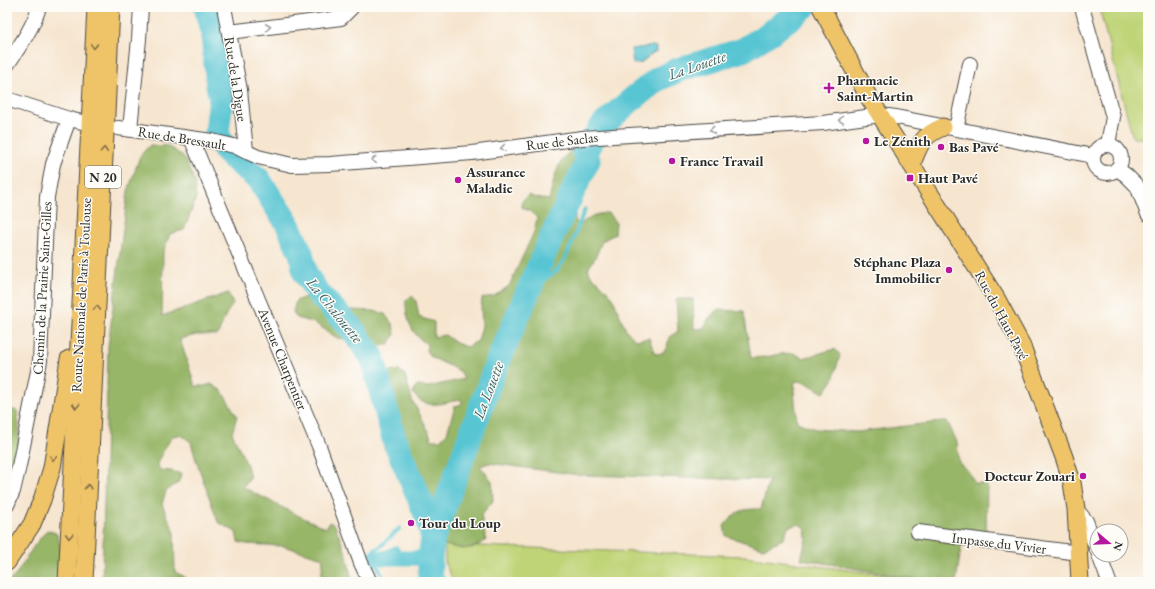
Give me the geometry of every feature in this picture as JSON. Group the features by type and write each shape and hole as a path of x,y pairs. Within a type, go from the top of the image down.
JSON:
{"main road":[{"name":"Route Nationale de Paris à Toulouse","path":"67,582 96,7"},
{"name":"Route Nationale de Paris à Toulouse","path":"84,582 111,7"},
{"name":"Rue du Haut Pavé","path":"823,8 868,96 996,298 1021,344 1072,482 1076,509 1080,582"},
{"path":"912,164 921,141 933,131 950,128"},
{"path":"7,562 32,524 42,500 52,468 68,362 79,339"}],"street":[{"path":"7,65 37,15 39,7"},
{"name":"Rue de Bressault","path":"141,7 139,39 124,128 212,141 240,149"},
{"name":"Rue de la Digue","path":"224,7 240,90 240,149"},
{"path":"229,32 341,18 352,7"},
{"path":"1082,7 1113,117 1108,144"},
{"path":"950,128 970,64"},
{"name":"Chemin de la Prairie Saint-Gilles","path":"7,98 76,121 53,164 47,197 40,361 20,466 13,491 7,505"},
{"name":"Rue de Saclas","path":"240,149 258,157 292,165 330,164 472,152 584,138 823,123 880,115 1093,156"},
{"name":"Avenue Charpentier","path":"191,138 319,446 361,562 370,582"},
{"path":"1108,144 1119,150 1122,161 1117,169 1111,172 1101,171 1094,164 1093,156 1098,148 1108,144"},
{"path":"1117,169 1126,175 1137,186 1148,214"},
{"path":"1076,509 1086,521 1089,529"},
{"name":"Impasse du Vivier","path":"918,532 1079,553"},
{"path":"1102,563 1109,582"}],"green space":[{"path":"1099,7 1148,7 1148,138 1133,138"},
{"path":"150,145 168,146 184,157 195,182 196,198 184,230 170,234 163,252 162,316 228,293 233,304 226,314 218,335 196,335 180,339 195,386 205,386 211,384 222,391 237,416 232,433 247,465 250,477 243,487 326,528 329,522 335,525 347,556 352,582 321,582 323,558 283,546 246,544 238,542 236,532 218,522 191,442 181,435 172,436 157,464 160,470 181,474 178,483 166,491 162,504 174,531 175,572 185,577 185,582 102,582 108,346 128,191 140,156"},
{"path":"577,147 586,151 583,165 572,195 575,209 575,220 580,225 592,216 608,213 616,223 615,234 602,241 596,256 588,269 592,277 612,296 626,330 635,340 649,338 655,354 663,353 667,347 669,338 678,331 676,299 693,299 694,329 704,328 709,318 717,310 744,311 751,358 793,353 803,358 835,349 840,355 833,380 824,393 805,382 795,381 794,390 797,422 815,429 857,432 947,421 957,442 959,463 969,472 975,484 987,483 986,536 963,535 956,582 932,582 801,559 806,539 805,528 799,524 788,527 783,539 763,548 726,536 724,526 732,517 744,510 761,509 769,480 579,475 489,463 480,466 492,481 493,501 481,515 486,540 471,548 457,548 445,545 429,495 404,476 384,448 385,437 405,432 397,419 393,405 373,388 374,379 389,372 398,370 405,375 412,400 432,440 440,440 447,433 455,406 462,404 461,399 441,404 429,404 418,399 413,393 416,386 428,387 464,379 460,371 431,357 426,351 427,344 417,336 410,325 406,300 412,296 416,301 419,317 434,322 434,337 445,335 456,343 466,347 478,341 482,326 482,298 494,296 509,286 534,232 537,218 531,212 522,207 522,201 528,195 549,200 557,169 570,151"},
{"path":"307,296 321,305 342,312 351,310 384,313 393,325 395,334 389,344 381,346 372,343 337,338 315,323 297,318 293,312 296,301"},
{"path":"7,408 17,411 19,421 19,441 7,491"},
{"path":"47,530 56,533 60,545 61,557 58,582 8,582 15,576 34,546"},
{"path":"445,545 463,549 478,546 745,556 921,580 921,582 454,582 445,564"}],"water":[{"path":"653,46 656,47 656,52 641,63 633,64 631,49"}],"waterway":[{"name":"La Chalouette","path":"206,7 213,33 218,86 221,97 217,133 226,152 259,180 287,223 301,253 305,273 317,292 352,329 372,357 394,439 428,519 433,538 430,558 430,577 433,582"},
{"name":"La Louette","path":"433,538 494,371 548,245 588,160 584,152 602,126 658,79 678,70 743,50 773,31 804,7"},
{"path":"532,283 550,276 560,266 569,251 585,209"},
{"path":"385,582 374,558 373,551 381,546 400,528"},
{"path":"374,558 396,547 403,559 430,558"},
{"path":"374,558 430,558"}],"place":[{"name":"Pharmacie Saint-Martin","path":"829,88"},
{"name":"Le Zénith","path":"866,141"},
{"name":"Bas Pavé","path":"941,147"},
{"name":"France Travail","path":"672,161"},
{"name":"Haut Pavé","path":"910,178"},
{"name":"Assurance Maladie","path":"458,180"},
{"name":"Stéphane Plaza Immobilier","path":"949,270"},
{"name":"Docteur Zouari","path":"1083,476"},
{"name":"Tour du Loup","path":"411,523"}]}
